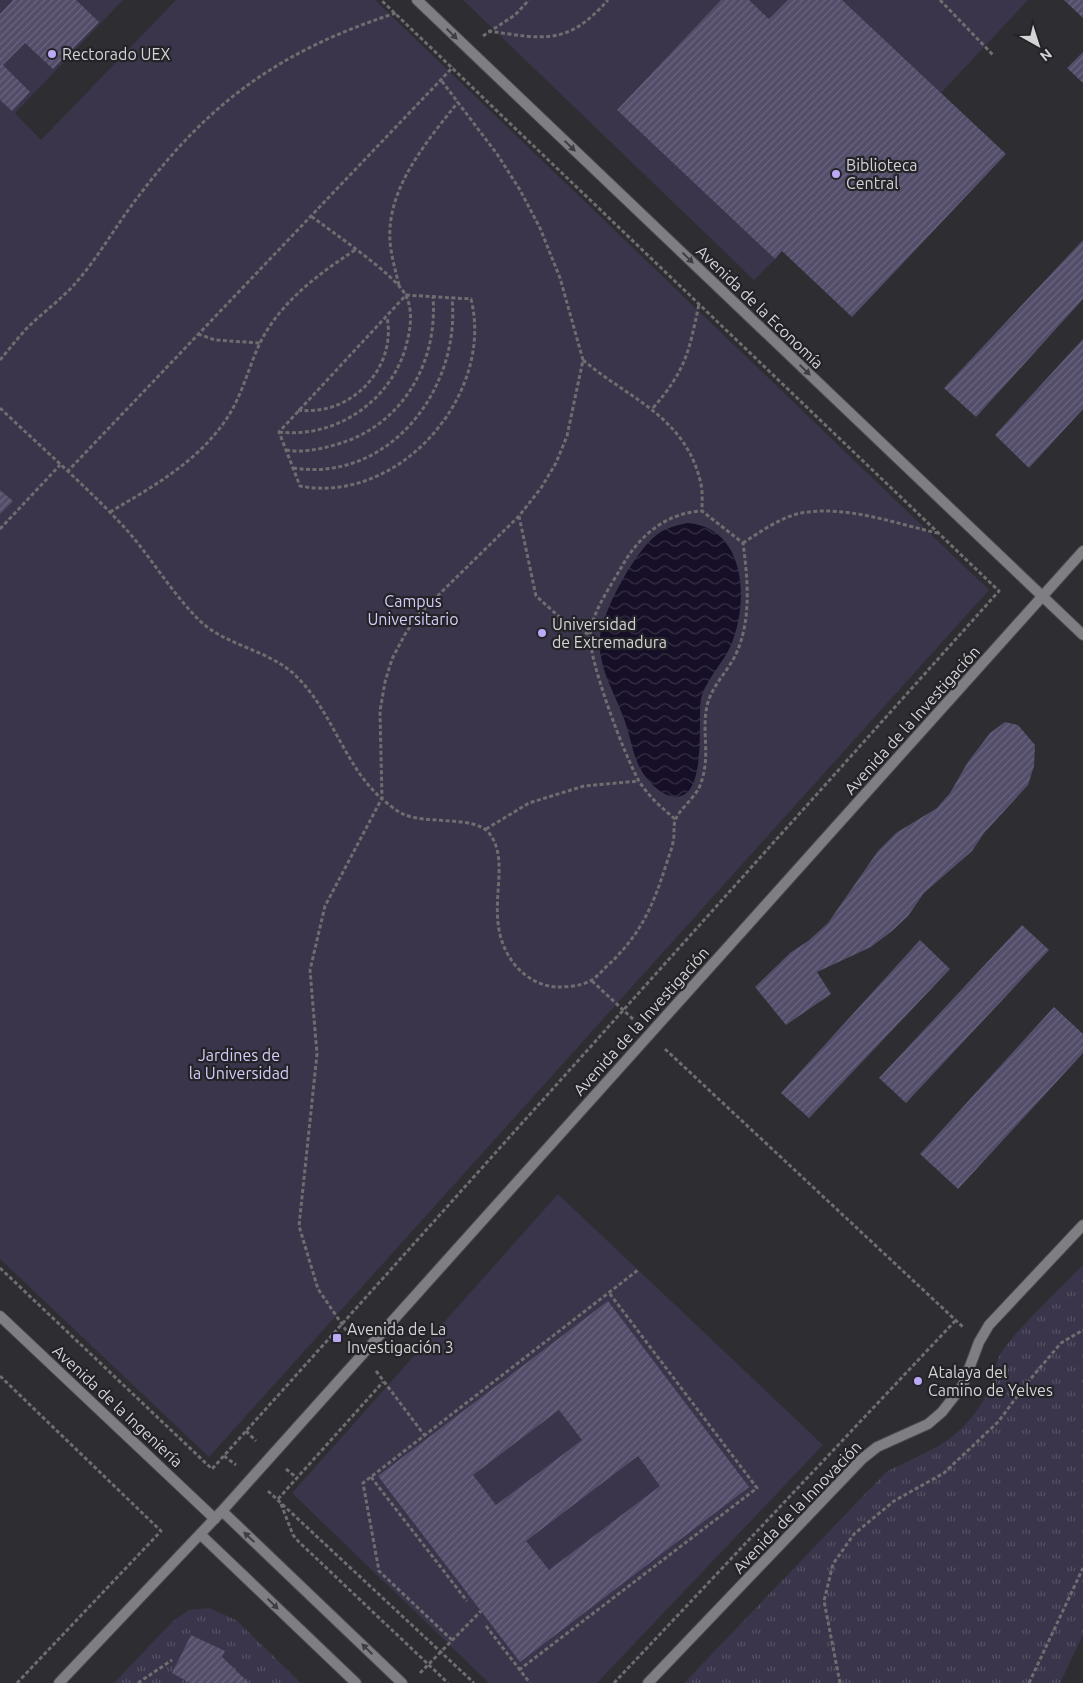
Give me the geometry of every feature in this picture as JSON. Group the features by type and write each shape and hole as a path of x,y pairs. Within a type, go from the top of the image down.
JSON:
{"street":[{"name":"Avenida de la Economía","path":"417,0 1083,635"},
{"name":"Avenida de la Investigación","path":"59,1683 218,1515 1083,551"},
{"name":"Avenida de la Innovación","path":"648,1683 862,1459 885,1442 928,1424 942,1412 963,1385 979,1342 1002,1310 1083,1225"},
{"name":"Avenida de la Ingeniería","path":"0,1316 402,1683"},
{"path":"200,1534 356,1683"}],"path":[{"path":"0,1268 212,1469 999,591 381,0"},
{"path":"67,472 469,50 488,31 516,15 529,0"},
{"path":"488,31 538,38 572,32 596,14 608,0"},
{"path":"940,0 994,56"},
{"path":"0,360 28,328 72,287 160,168 184,140 220,105 276,66 319,42 349,28 396,14 402,7"},
{"path":"425,1436 383,1382 318,1289 299,1226 317,1054 310,970 325,906 382,798 380,711 392,659 417,616 519,516 541,488 556,463 566,436 583,360 560,278 540,228 520,190 497,154 441,80"},
{"path":"399,285 391,249 391,222 396,200 411,166 427,141 458,102"},
{"path":"279,432 292,433 317,430 340,422 362,410 381,394 397,372 411,328 410,307 406,295 399,285 311,216"},
{"path":"110,512 170,477 209,440 230,413 260,343 287,303 311,282 356,250"},
{"path":"653,408 673,385 686,362 705,275"},
{"path":"279,432 300,486 341,487 374,479 403,462 430,438 453,408 468,372 474,337 471,299 406,295"},
{"path":"279,432 406,295"},
{"path":"286,450 323,449 352,440 377,427 398,408 416,383 426,356 433,330 433,297"},
{"path":"293,468 332,467 363,459 390,444 414,422 433,394 447,364 452,335 452,298"},
{"path":"298,410 325,410 354,396 367,385 378,372 389,342 387,316"},
{"path":"198,334 215,340 260,343"},
{"path":"583,360 603,376 653,408 684,442 701,481 702,511"},
{"path":"0,408 110,512 199,620 219,636 271,659 292,672 327,714 358,774 382,798 404,814 435,822 470,822 486,829 494,841 499,867 496,920 499,939 507,955 520,971 537,982 554,987 578,985 592,980 620,954 639,931 650,911 673,844 675,819 688,805 699,786 707,749 707,705 714,687 742,642 747,600 743,543 702,511 687,511 669,518 655,526 639,540 600,607 590,635 594,666 639,781 658,804 675,819"},
{"path":"0,529 60,466"},
{"path":"743,543 768,528 799,514 828,511 854,514 940,534"},
{"path":"940,534 955,513"},
{"path":"519,516 536,596 563,620 590,635"},
{"path":"486,829 529,803 584,786 639,781"},
{"path":"592,980 979,1342"},
{"path":"452,1640 379,1571 363,1483 610,1294 638,1270"},
{"path":"519,1670 757,1488 610,1294"},
{"path":"614,1683 955,1321"},
{"path":"840,1683 824,1600 833,1564 854,1534 894,1501 944,1473 991,1429 1061,1343 1083,1330"},
{"path":"0,1376 161,1531 17,1683"},
{"path":"278,1499 383,1382"},
{"path":"371,1477 467,1601"},
{"path":"278,1499 474,1683"},
{"path":"278,1499 286,1513 293,1535 299,1542 448,1683"},
{"path":"1029,1683 1083,1568"},
{"path":"416,1677 481,1611"},
{"path":"486,1626 530,1683"},
{"path":"138,1683 172,1660"}],"green space":[{"name":"Campus Universitario","path":"0,0 123,0 15,113 41,140 176,0 375,0 989,590 209,1457 0,1259"},
{"path":"463,0 721,0 617,110 775,259 754,280"},
{"path":"749,0 788,0 769,19"},
{"path":"842,0 1028,0 941,93"},
{"path":"558,1194 823,1445 597,1683 489,1683 292,1493"},
{"path":"1083,1265 1083,1635 1060,1683 684,1683 886,1472 945,1442 968,1422 979,1408 988,1391 1004,1348 1032,1316"},
{"path":"209,1608 236,1620 301,1683 114,1683 173,1621 189,1610"}],"water":[{"path":"687,523 706,527 720,537 731,550 741,585 741,604 738,623 730,648 707,684 701,699 699,758 696,774 691,787 683,795 671,796 653,785 641,770 624,719 604,669 601,658 600,637 602,626 620,584 645,546 660,532"}],"building":[{"name":"Rectorado UEX","path":"13,0 76,0 99,22 53,69 25,43 3,65 30,92 12,111 0,100 0,14"},
{"name":"Biblioteca Central","path":"721,0 749,0 769,19 788,0 842,0 1006,154 852,317 782,251 775,259 617,110"},
{"path":"1064,0 1083,0 1083,18"},
{"path":"1083,52 1083,83 1067,68"},
{"path":"1083,240 1083,299 976,417 944,388"},
{"path":"1083,339 1083,409 1029,468 995,435"},
{"path":"0,490 13,501 0,514"},
{"path":"1005,722 1018,725 1035,745 1034,766 1028,785 984,833 972,851 924,893 908,916 892,931 871,947 817,972 831,994 786,1025 755,987 790,953 808,941 828,923 878,851 896,833 937,808 950,793 968,762 990,733"},
{"path":"1022,925 1049,950 906,1103 879,1078"},
{"path":"920,940 950,969 809,1118 781,1093"},
{"path":"1054,1007 1083,1034 1083,1053 958,1189 920,1154"},
{"path":"608,1301 749,1487 520,1662 378,1476","holes":["559,1410 582,1440 496,1505 473,1475","638,1456 660,1486 549,1570 526,1541"]},
{"path":"191,1635 225,1651 222,1657 249,1683 190,1683 172,1673"}],"place":[{"name":"Rectorado UEX","path":"52,54"},
{"name":"Biblioteca Central","path":"836,174"},
{"name":"Universidad de Extremadura","path":"542,633"},
{"name":"Avenida de La Investigación 3","path":"337,1338"},
{"name":"Atalaya del Camino de Yelves","path":"918,1381"}],"park label":[{"name":"Jardines de la Universidad","path":"239,1064"}]}
